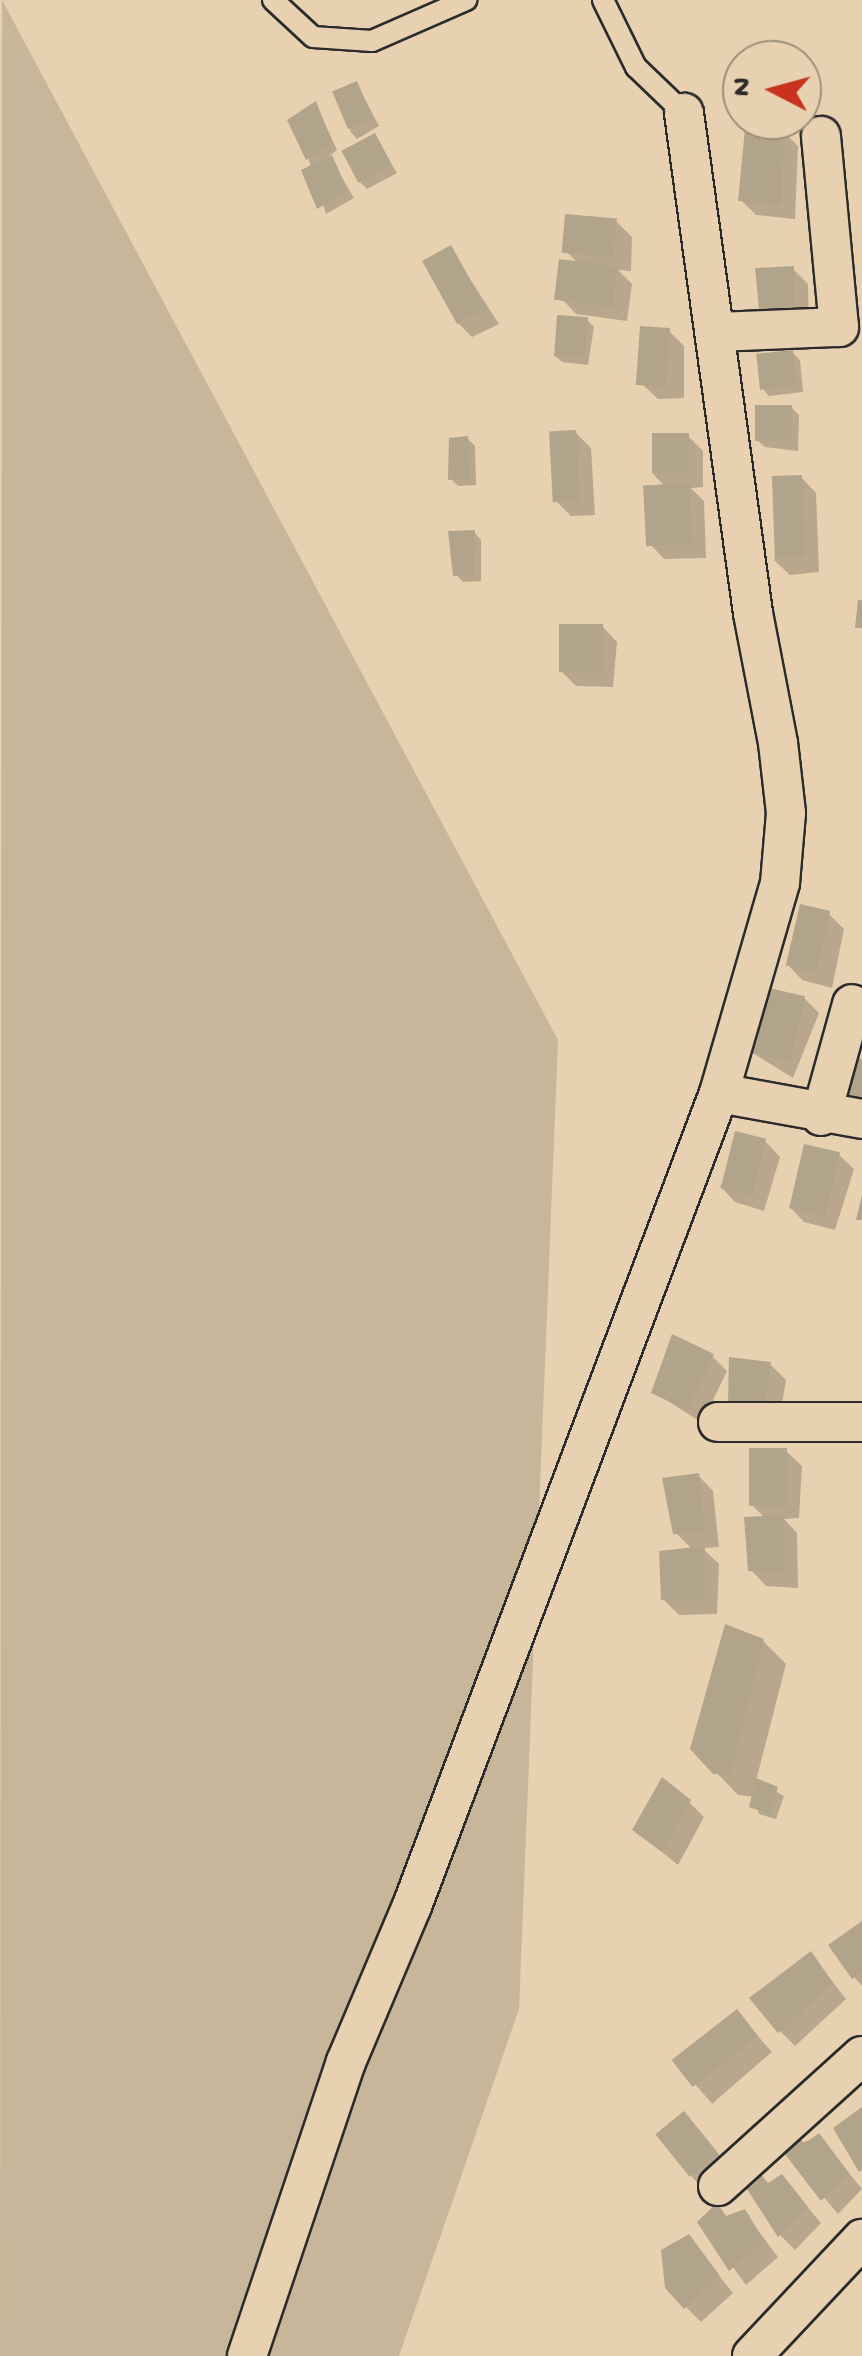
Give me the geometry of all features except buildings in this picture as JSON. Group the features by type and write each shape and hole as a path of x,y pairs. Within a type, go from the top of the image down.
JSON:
{"street":[{"path":"247,2356 346,2062 419,1888 719,1093 780,884 786,813 684,113"},
{"path":"718,332 839,327 820,140"},
{"path":"821,1116 852,1004"},
{"path":"719,1093 821,1116 862,1119"},
{"path":"718,1422 862,1422"},
{"path":"718,2186 862,2056"},
{"path":"752,2356 862,2239"}],"lane":[{"path":"273,0 314,37 372,41 466,0"},
{"path":"604,0 636,67 684,113"}],"shaded area":[{"path":"2,0 558,1040 519,2009 399,2356 0,2356"}]}
